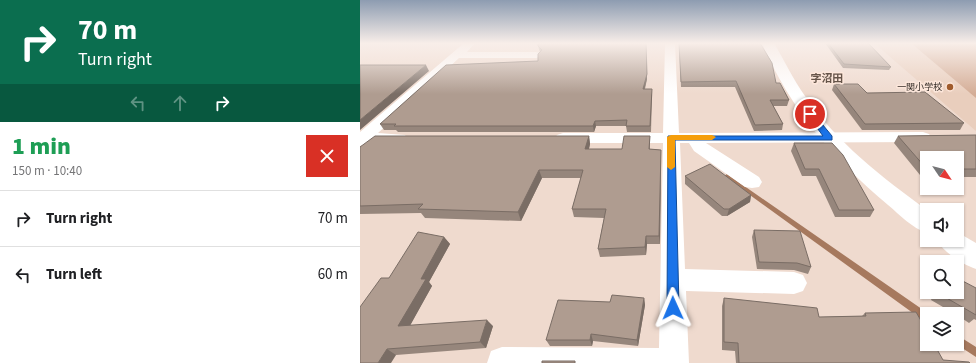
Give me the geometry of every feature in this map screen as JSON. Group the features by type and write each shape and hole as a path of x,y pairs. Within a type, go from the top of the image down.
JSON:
{"street":[{"path":"361,139 450,60"},
{"path":"502,362 674,363 670,60"},
{"path":"777,60 801,102 829,138 891,196 920,218"},
{"path":"545,138 829,138 937,136"},
{"path":"694,137 700,147 752,182"},
{"path":"361,139 411,138"},
{"path":"961,247 976,257"},
{"path":"672,280 794,283"}],"shaded area":[{"name":"一関小学校","path":"894,60 976,60 976,131"},
{"path":"931,60 976,60 976,98"}],"building":[{"path":"647,60 647,74 643,89 652,89 650,126 626,126 627,120 595,121 593,126 394,126 396,124 380,124 446,65 538,61"},
{"path":"680,60 770,60 776,83 780,83 789,100 770,100 783,124 755,125 736,81 681,82"},
{"path":"841,60 884,60 891,67 844,64"},
{"path":"360,65 426,65 360,120"},
{"path":"834,84 858,84 867,93 925,92 964,123 865,124"},
{"path":"976,135 976,169 964,169 964,151 920,151 920,161 898,136"},
{"path":"375,136 589,136 585,149 622,149 624,136 650,136 649,149 661,150 659,236 646,236 645,247 598,249 606,209 572,209 583,170 539,170 518,212 418,209 423,204 360,206 360,147"},
{"path":"794,143 832,143 843,155 874,210 839,210 819,169 805,169"},
{"path":"710,164 751,195 729,209 724,209 685,176"},
{"path":"754,230 800,231 811,267 797,263 759,262"},
{"path":"418,232 444,237 421,279 426,279 398,326 487,320 480,342 387,349 378,363 360,363 360,307 381,278 389,278"},
{"path":"964,282 976,288 976,315 948,299 964,299"},
{"path":"612,295 644,298 637,340 591,334 590,340 546,340 558,300 610,302"},
{"path":"724,298 817,308 819,317 866,316 865,313 916,312 920,319 920,351 938,351 943,360 970,363 739,363 738,343 724,342"},
{"path":"542,361 575,361 575,363 542,363"}],"waterway":[{"path":"727,176 920,313"},
{"path":"964,344 976,352"}],"slow traffic":[{"path":"671,167 671,137 712,137"}],"place":[{"name":"一関小学校","path":"950,87"}],"district":[{"name":"字沼田","path":"827,78"}],"route":[{"path":"673,308 671,137 829,138 810,114"}]}
